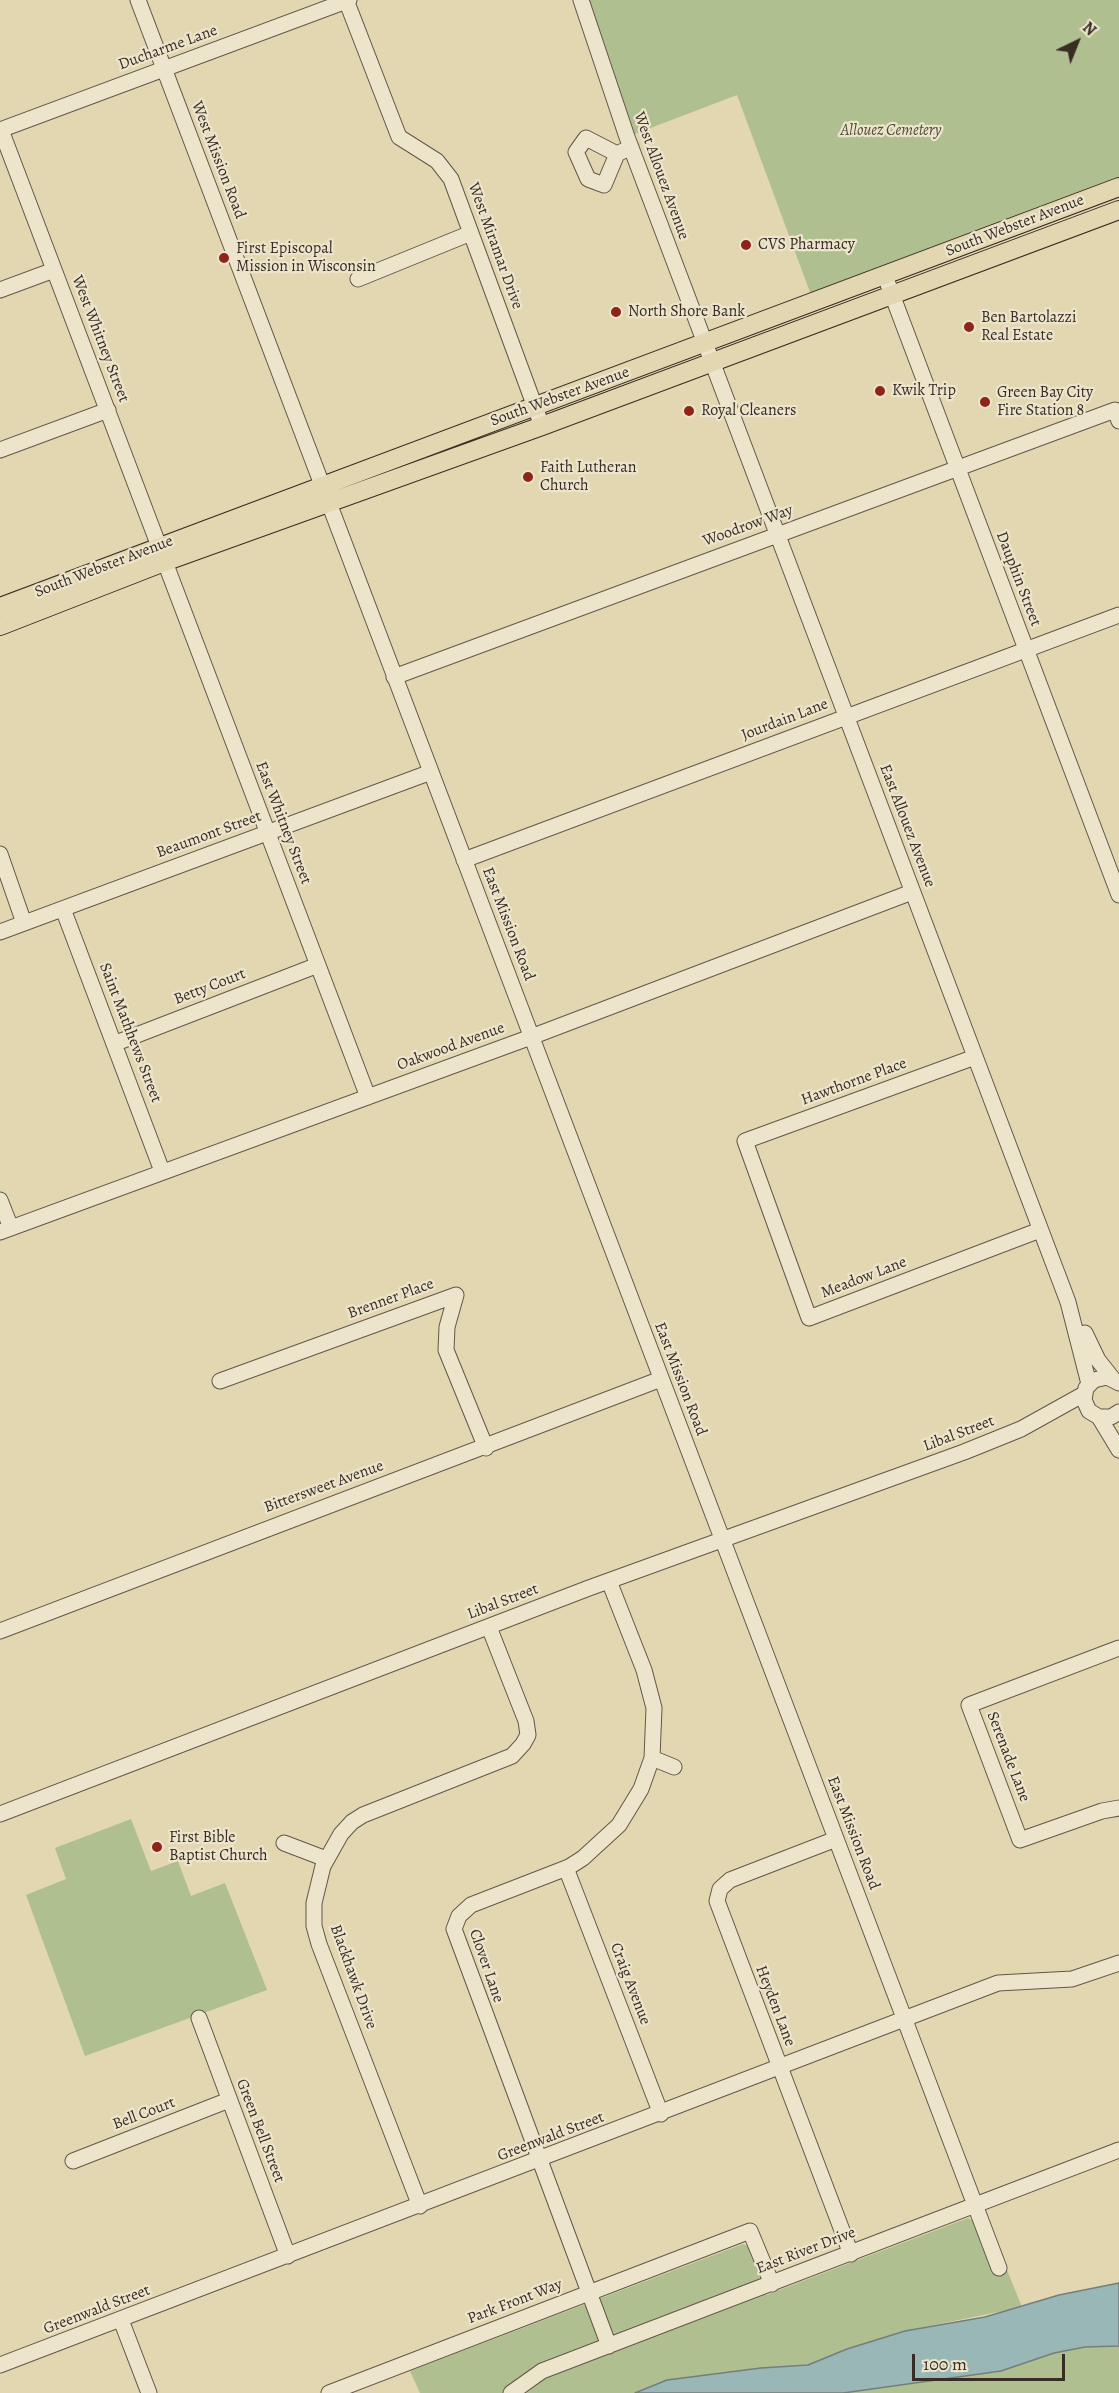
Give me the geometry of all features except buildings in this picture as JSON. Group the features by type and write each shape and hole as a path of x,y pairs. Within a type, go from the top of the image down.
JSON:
{"main road":[{"name":"South Webster Avenue","path":"0,607 161,554 325,493 535,406 1119,187"},
{"name":"South Webster Avenue","path":"325,493 542,426 1119,210"},
{"name":"South Webster Avenue","path":"0,626 161,554"}],"street":[{"name":"West Mission Road","path":"138,0 325,493"},
{"name":"Ducharme Lane","path":"1,130 347,0"},
{"name":"West Miramar Drive","path":"347,0 399,137 436,161 446,171 542,426"},
{"name":"West Allouez Avenue","path":"581,0 631,147 712,363"},
{"name":"West Whitney Street","path":"1,130 161,554"},
{"path":"617,154 631,147"},
{"path":"358,279 471,233"},
{"path":"0,290 54,270"},
{"name":"Dauphin Street","path":"885,276 1119,895"},
{"name":"East Allouez Avenue","path":"712,363 1068,1302 1098,1360 1116,1381"},
{"path":"0,450 108,410"},
{"name":"Woodrow Way","path":"394,677 956,467 1117,416"},
{"name":"East Mission Road","path":"325,493 999,2268"},
{"name":"East Whitney Street","path":"161,554 368,1097"},
{"name":"Jourdain Lane","path":"464,860 1119,615"},
{"name":"Beaumont Street","path":"0,932 430,772"},
{"path":"0,854 24,923"},
{"name":"Oakwood Avenue","path":"5,1230 531,1037 912,892"},
{"name":"Saint Mathhews Street","path":"63,909 116,1043 162,1171"},
{"name":"Betty Court","path":"116,1043 318,965"},
{"name":"Hawthorne Place","path":"745,1141 975,1057"},
{"name":"Meadow Lane","path":"745,1141 809,1318 1040,1230"},
{"path":"0,1200 5,1230"},
{"name":"Brenner Place","path":"220,1381 456,1294 447,1327 446,1350 486,1448"},
{"name":"East Allouez Avenue","path":"1068,1302 1087,1389 1086,1406 1097,1416"},
{"name":"Libal Street","path":"1021,1429 1087,1389 1100,1377 1116,1381"},
{"name":"Bittersweet Avenue","path":"0,1631 265,1528 486,1448 661,1379"},
{"name":"Libal Street","path":"0,1814 609,1581 1021,1429 1080,1413 1111,1417 1119,1414"},
{"path":"1119,1414 1119,1426"},
{"path":"1097,1416 1119,1450"},
{"name":"Clover Lane","path":"609,1581 651,1694 654,1722 652,1758 641,1789 625,1818 596,1849 566,1868 471,1905 459,1916 454,1929 609,2346"},
{"name":"Blackhawk Drive","path":"420,2206 319,1944 314,1926 314,1903 326,1859 341,1834 363,1815 512,1756 521,1748 528,1735 526,1721 489,1627"},
{"name":"Serenade Lane","path":"1119,1648 969,1705 1020,1840 1102,1811 1119,1808"},
{"path":"652,1758 674,1767"},
{"name":"Heyden Lane","path":"836,1839 736,1877 724,1884 717,1895 717,1908 851,2254"},
{"path":"284,1843 326,1859"},
{"name":"Craig Avenue","path":"566,1868 661,2114"},
{"name":"Greenwald Street","path":"0,2366 998,1983 1072,1979 1119,1963"},
{"name":"Green Bell Street","path":"199,2018 288,2256"},
{"name":"Bell Court","path":"73,2161 229,2100"},
{"name":"East River Drive","path":"511,2393 542,2371 1119,2150"},
{"name":"Park Front Way","path":"329,2393 750,2231 772,2284"},
{"path":"120,2320 148,2393"}],"green space":[{"name":"Allouez Cemetery","path":"581,0 1119,0 1119,187 814,303 737,95 627,137"},
{"path":"131,1819 151,1871 178,1861 191,1896 225,1883 267,1990 85,2056 26,1895 66,1879 55,1848"},
{"path":"968,2218 975,2222 995,2273 1007,2270 1022,2307 905,2331 847,2349 808,2365 761,2368 667,2380 635,2393 420,2393 410,2371 743,2244 748,2246 766,2295"},
{"path":"1085,2346 1119,2346 1119,2393 843,2393 1001,2371 1054,2353"}],"water":[{"path":"1119,2283 1119,2346 1085,2347 1054,2353 1001,2371 843,2393 635,2393 667,2380 761,2368 808,2365 847,2349 905,2331 985,2317 1059,2295"}],"place":[{"name":"CVS Pharmacy","path":"746,245"},
{"name":"First Episcopal Mission in Wisconsin","path":"224,258"},
{"name":"North Shore Bank","path":"616,312"},
{"name":"Ben Bartolazzi Real Estate","path":"969,327"},
{"name":"Kwik Trip","path":"880,391"},
{"name":"Green Bay City Fire Station 8","path":"985,402"},
{"name":"Royal Cleaners","path":"689,411"},
{"name":"Faith Lutheran Church","path":"528,477"},
{"name":"First Bible Baptist Church","path":"157,1847"}]}
